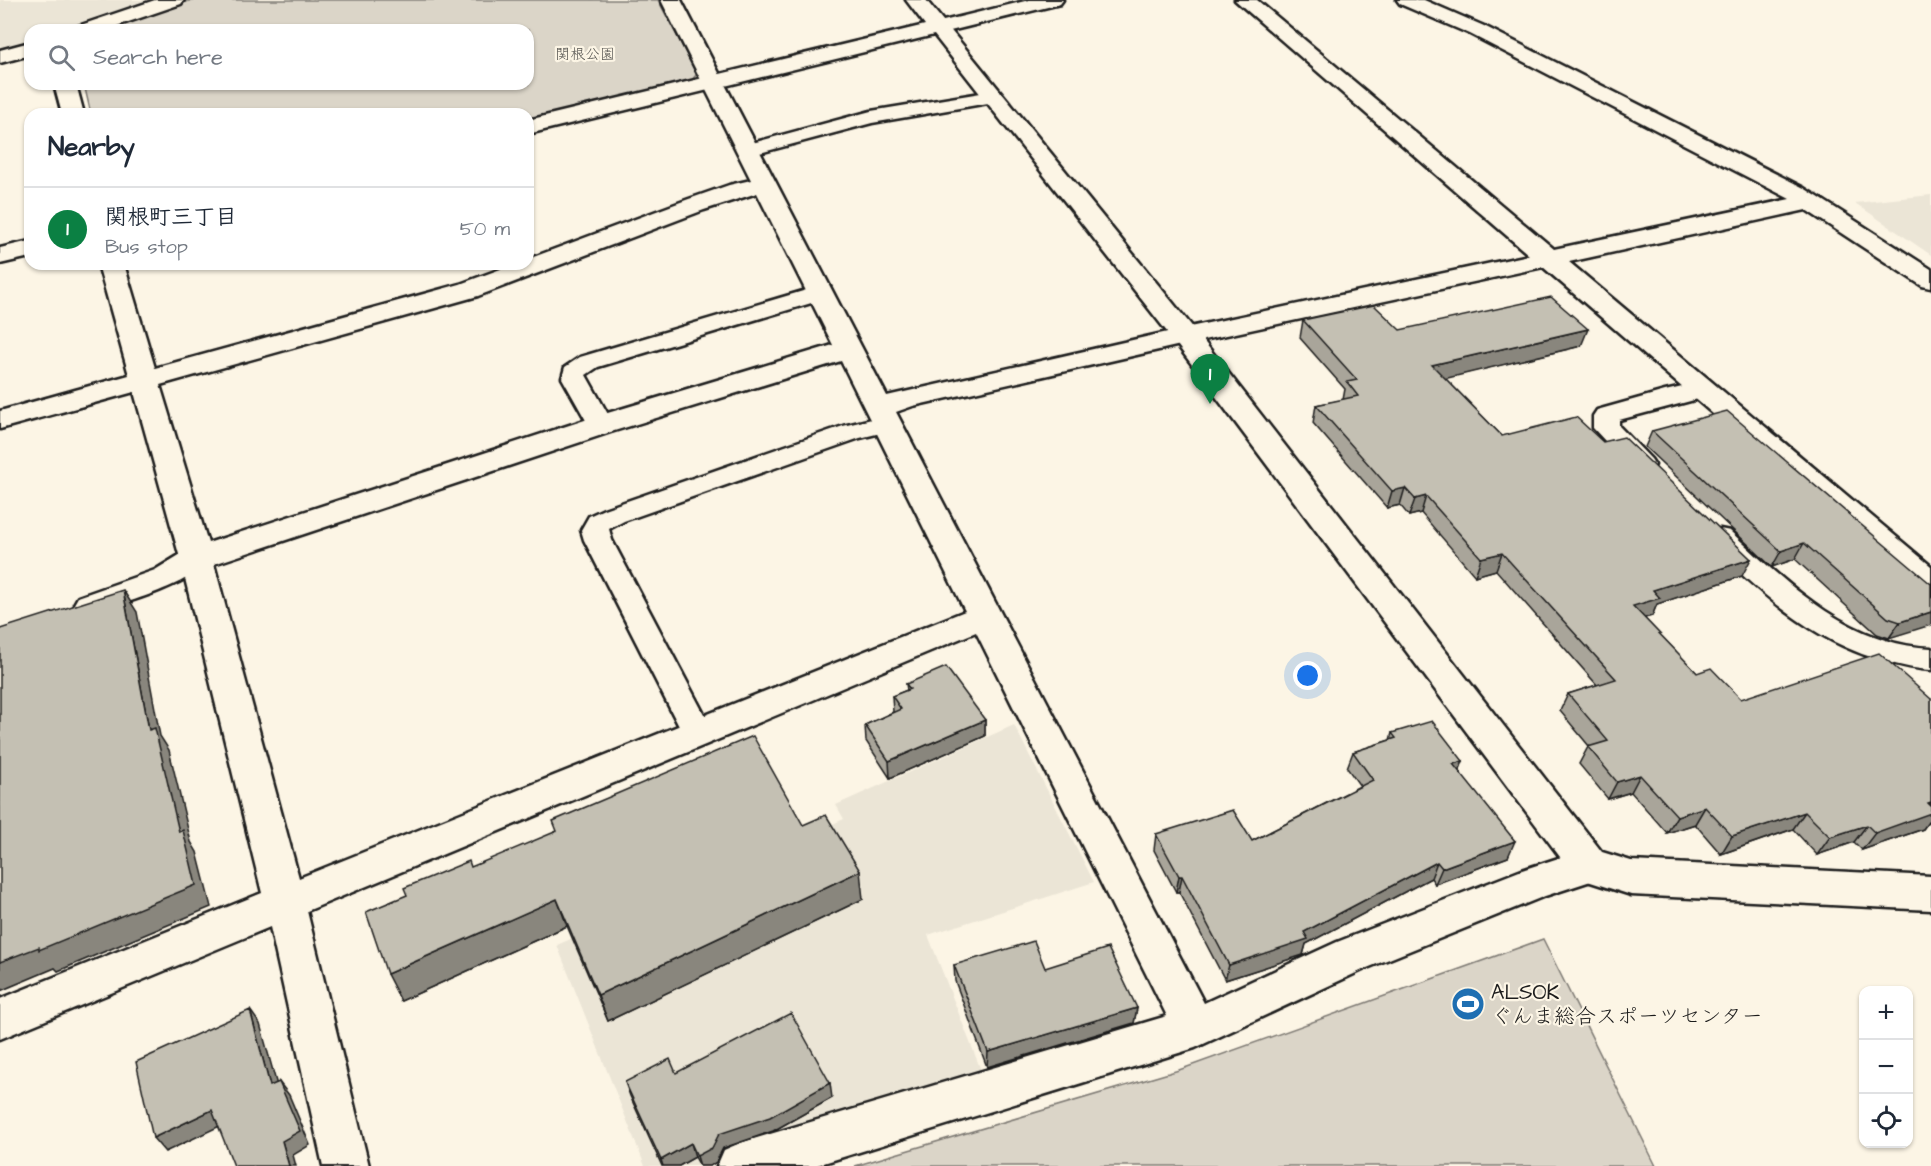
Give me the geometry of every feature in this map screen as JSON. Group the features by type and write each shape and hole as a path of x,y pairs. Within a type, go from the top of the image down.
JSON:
{"street":[{"path":"103,24 174,0"},
{"path":"671,0 1195,1028"},
{"path":"916,0 1185,336 1589,865"},
{"path":"534,126 1053,0"},
{"path":"1245,0 1931,584"},
{"path":"1407,0 1478,30 1812,202 1931,280"},
{"path":"0,57 24,50"},
{"path":"67,90 71,108"},
{"path":"534,266 736,190 766,184"},
{"path":"884,415 1185,336 1812,202"},
{"path":"0,256 24,250"},
{"path":"113,270 196,558 285,903 346,1166"},
{"path":"0,420 469,290 522,270"},
{"path":"196,558 601,425 849,349"},
{"path":"0,1019 948,630 987,617"},
{"path":"740,1166 1195,1028 1352,955 1536,882 1589,865 1631,878 1931,893"}],"lane":[{"path":"748,150 871,117 993,97"},
{"path":"601,425 574,378 574,372 579,367 589,362 820,293"},
{"path":"1664,485 1612,436 1606,428 1606,416 1704,390"},
{"path":"698,733 597,540 595,530 599,523 614,515 842,436 884,415"},
{"path":"1699,518 1786,600 1825,627 1873,646 1900,654 1931,659"},
{"path":"68,610 148,585 196,558"}],"shaded area":[{"path":"0,0 149,0 76,24 24,24 24,41 0,48"},
{"path":"1931,195 1931,255 1855,203"},
{"path":"1014,725 1094,882 928,935 986,1083 722,1166 645,1166 557,945 844,819 836,805"}],"green space":[{"name":"関根公園","path":"192,0 658,0 697,74 690,82 534,121 534,108 90,108 85,90 534,90 534,24 122,24"},
{"name":"ALSOK ぐんま総合スポーツセンター","path":"1543,939 1656,1166 855,1166 1179,1070"}],"building":[{"path":"1551,297 1588,329 1432,365 1502,436 1576,417 1603,442 1624,437 1751,559 1653,590 1660,598 1633,606 1697,673 1711,668 1741,699 1879,653 1931,699 1931,802 1928,803 1931,806 1931,813 1875,833 1867,825 1830,837 1805,812 1732,836 1705,807 1677,816 1640,775 1617,782 1588,747 1608,741 1568,694 1616,679 1502,553 1481,558 1426,496 1415,499 1405,488 1392,491 1316,405 1358,396 1347,382 1357,380 1303,320 1374,305 1400,330"},
{"path":"1727,411 1931,584 1931,612 1900,622 1888,618 1804,543 1781,551 1652,431"},
{"path":"123,590 149,730 155,728 179,832 183,830 196,885 39,950 39,947 0,962 0,629"},
{"path":"946,667 985,720 889,761 865,725 901,709 892,696 910,689 906,684"},
{"path":"1432,721 1463,761 1453,764 1515,841 1442,868 1437,862 1304,932 1308,939 1229,965 1182,876 1179,876 1156,834 1233,810 1252,841 1373,780 1353,752 1396,738 1392,733"},
{"path":"753,736 803,825 826,815 860,871 598,995 557,899 387,974 366,912 407,895 404,888 469,861 471,867 557,831 553,821"},
{"path":"1034,941 1045,968 1108,948 1137,1008 988,1052 954,965"},
{"path":"250,1010 270,1086 279,1082 300,1131 282,1141 289,1166 234,1166 212,1110 153,1138 136,1062"},
{"path":"791,1013 830,1083 770,1117 719,1134 712,1148 697,1156 691,1143 661,1160 625,1082 670,1059 676,1073"}],"place":[{"name":"関根町三丁目","path":"1210,404"},
{"name":"ALSOK ぐんま総合スポーツセンター","path":"1468,1004"}]}
